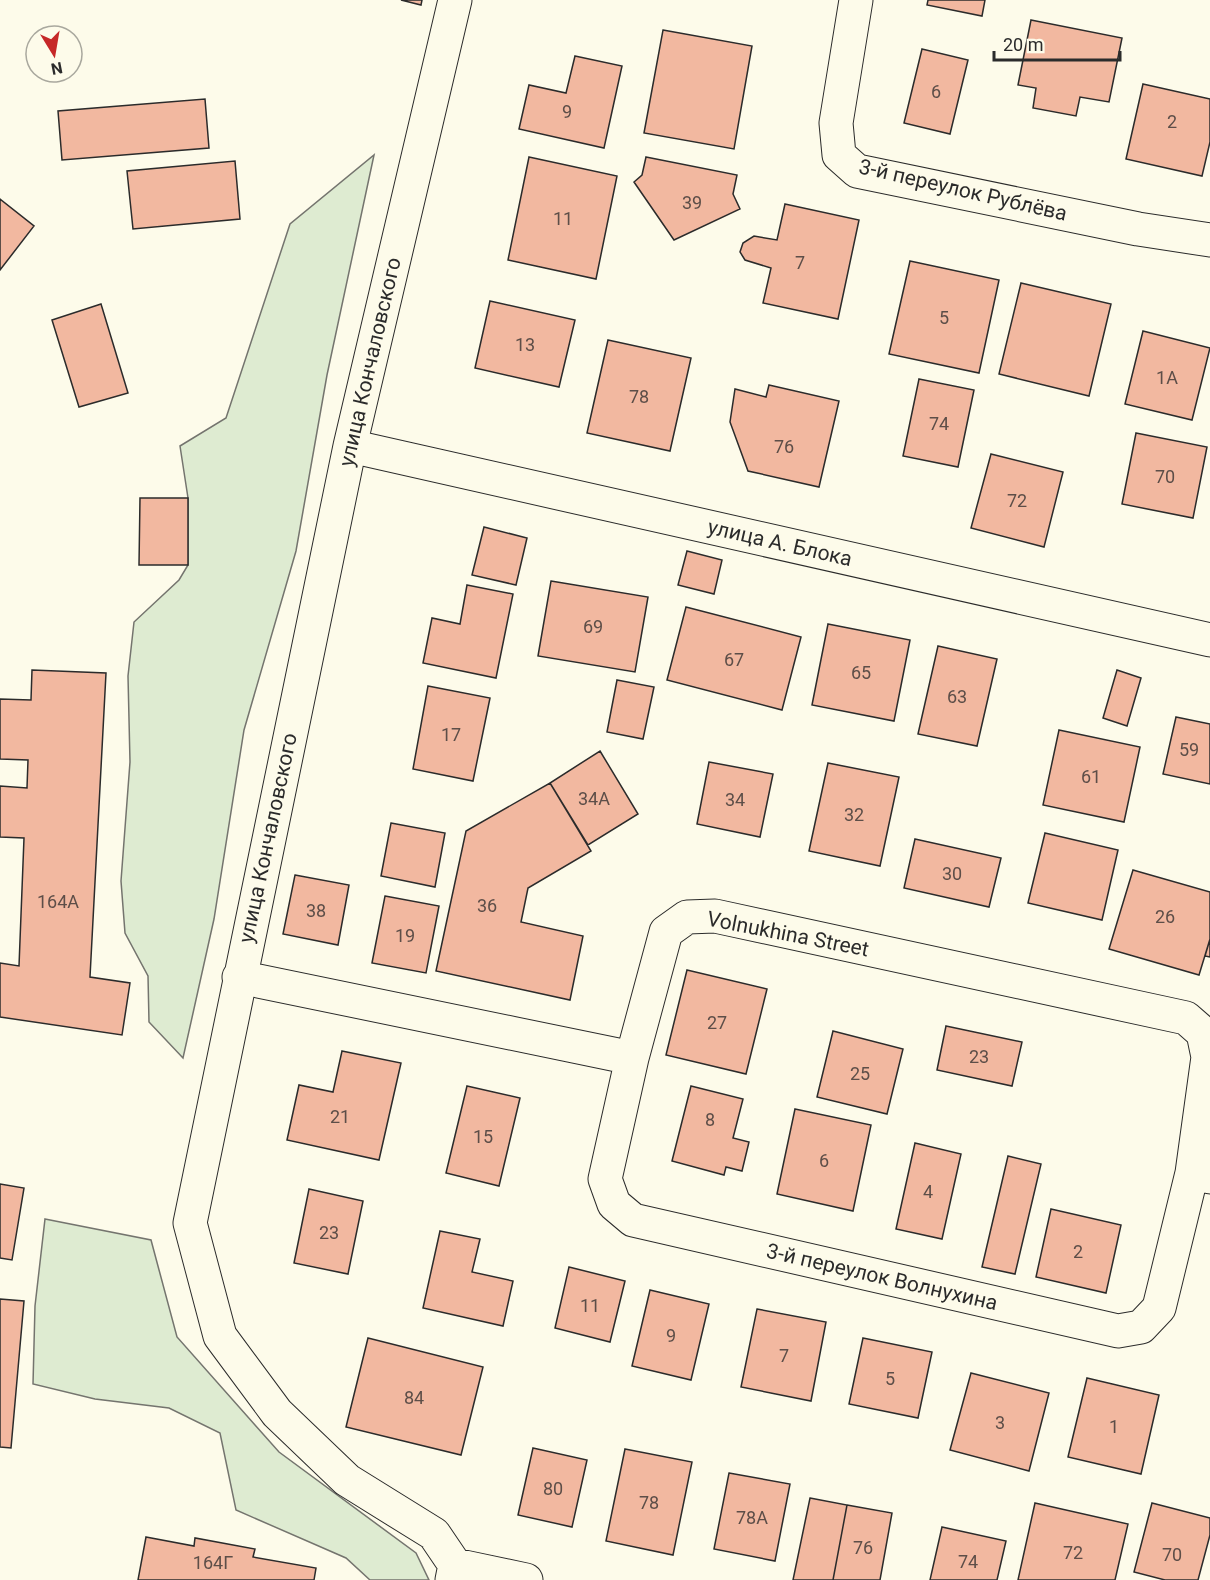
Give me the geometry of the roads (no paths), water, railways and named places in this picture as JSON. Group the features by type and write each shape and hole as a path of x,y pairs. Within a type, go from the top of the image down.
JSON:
{"street":[{"name":"улица Кончаловского","path":"454,1573 434,1534 347,1480 277,1413 220,1336 190,1223 350,446 455,0"},
{"name":"3-й переулок Рублёва","path":"856,0 836,123 839,155 856,171 1138,229 1210,240"},
{"name":"улица А. Блока","path":"350,446 1210,640"},
{"name":"Volnukhina Street","path":"632,1058 666,932 687,917 715,916 1186,1018 1203,1033 1208,1057 1201,1175"},
{"path":"239,977 632,1058"},
{"name":"3-й переулок Волнухина","path":"632,1058 605,1179 614,1204 633,1220 1118,1331 1141,1328 1159,1308 1201,1175"},
{"path":"454,1573 526,1580"}]}
